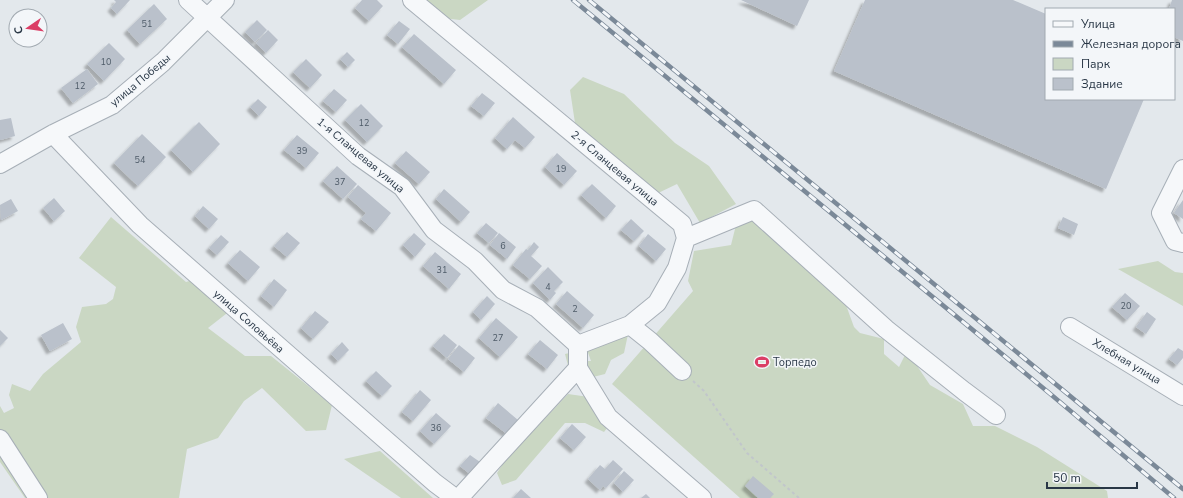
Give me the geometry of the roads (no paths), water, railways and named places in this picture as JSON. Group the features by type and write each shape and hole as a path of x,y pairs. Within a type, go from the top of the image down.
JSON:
{"street":[{"name":"1-я Сланцевая улица","path":"188,0 358,156 402,188 434,230 475,261 503,290 537,308 578,345"},
{"name":"улица Победы","path":"0,164 53,134 112,105 163,62 225,0"},
{"name":"2-я Сланцевая улица","path":"412,0 682,224 686,238"},
{"name":"улица Соловьёва","path":"53,134 140,225 429,478 455,498"},
{"path":"1182,241 1175,241 1161,214 1183,169"},
{"path":"702,498 608,417 578,368 578,345 630,325 657,303 677,268 686,238 754,210 886,329 996,415"},
{"path":"630,325 650,341 682,371"},
{"name":"Хлебная улица","path":"1070,327 1183,396"},
{"path":"459,498 578,368"},
{"path":"0,439 38,498"}],"railway":[{"path":"573,0 1048,392 1174,498"},
{"path":"589,0 1183,489"}],"place":[{"name":"Торпедо","path":"762,362"}]}
